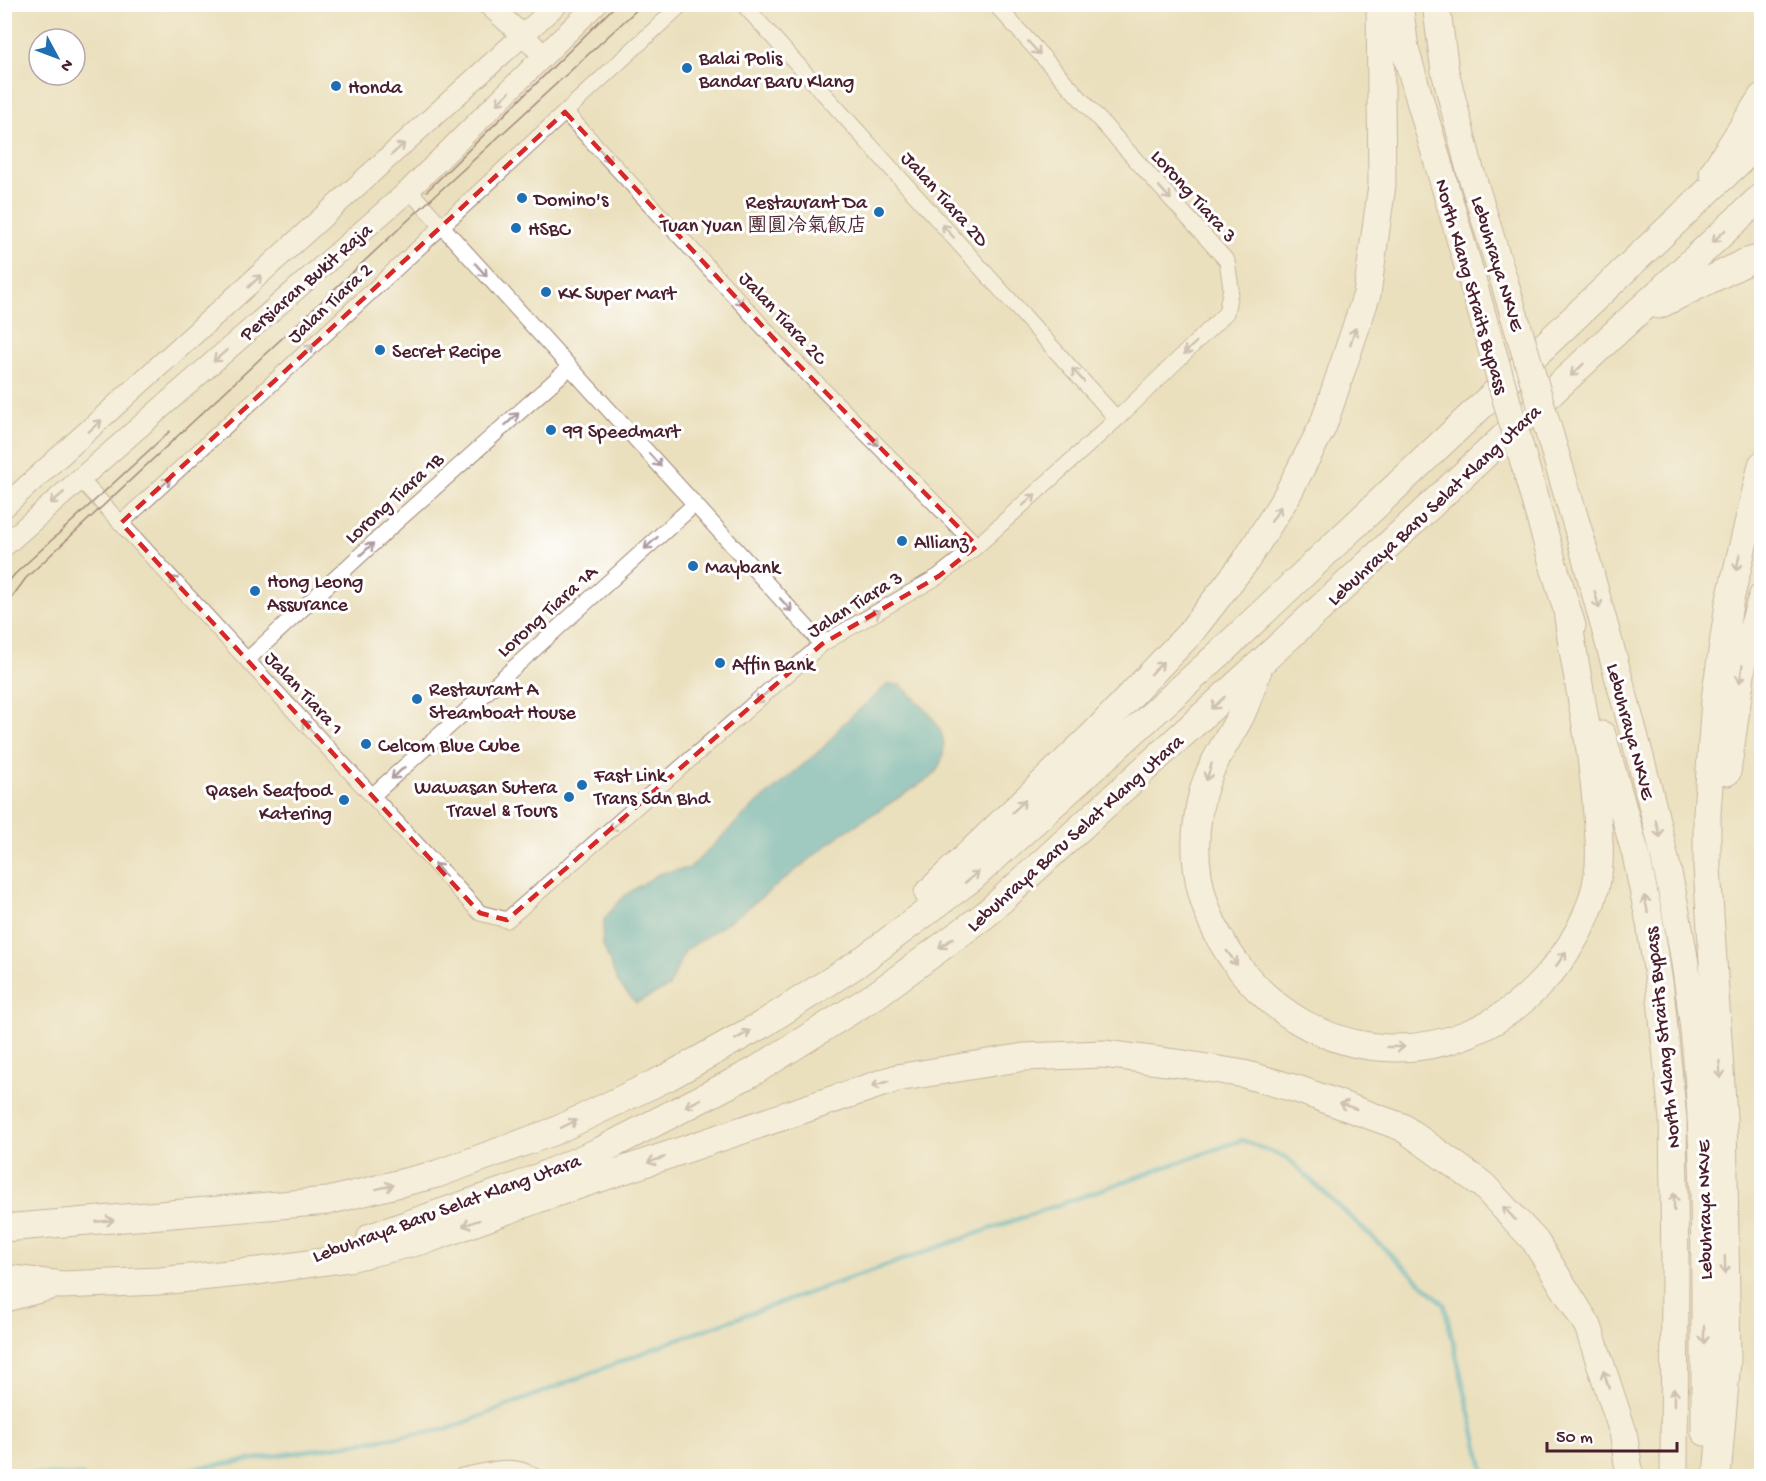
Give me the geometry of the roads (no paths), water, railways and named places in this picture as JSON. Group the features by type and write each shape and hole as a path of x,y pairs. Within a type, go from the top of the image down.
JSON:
{"highway":[{"path":"857,964 1092,736 1190,633 1245,562 1286,497 1323,426 1367,294 1382,185 1380,4"},
{"name":"North Klang Straits Bypass","path":"1399,4 1405,49 1636,855 1660,989 1673,1119 1674,1476"},
{"name":"Lebuhraya NKVE","path":"1436,4 1445,72 1470,170 1582,543 1663,851 1686,970 1703,1145 1705,1476"},
{"path":"1697,199 1761,97"},
{"name":"Lebuhraya Baru Selat Klang Utara","path":"4,1228 328,1202 437,1174 555,1131 678,1071 763,1024 857,964 972,878 1219,654 1697,199 1761,141"},
{"name":"Lebuhraya Baru Selat Klang Utara","path":"258,1271 349,1244 518,1186 602,1150 753,1072 876,995 985,915 1627,325 1761,196"},
{"path":"1627,325 1672,297 1746,262 1761,258"},
{"path":"1717,1476 1726,1360 1723,1117 1707,867 1707,813 1715,699 1729,604 1761,465"},
{"path":"1717,1038 1727,760 1743,660 1761,597"},
{"path":"1261,663 1239,719 1211,764 1198,817 1196,866 1201,893 1211,924 1243,973 1266,997 1301,1024 1322,1035 1370,1046 1398,1048 1427,1045 1479,1029 1518,1006 1533,992 1556,968 1575,939 1595,885 1598,866 1596,799 1590,740 1567,610"},
{"path":"4,1278 62,1284 160,1281 258,1271 349,1258 429,1239 538,1199 897,1078 1024,1057 1104,1054 1244,1074 1300,1090 1402,1127 1483,1185 1535,1240 1588,1326 1623,1432 1630,1476"}],"main road":[{"path":"488,4 545,57"},
{"name":"Persiaran Bukit Raja","path":"4,546 409,190 571,32 596,4"},
{"path":"551,7 571,32"},
{"name":"Persiaran Bukit Raja","path":"4,507 524,36 551,7"},
{"path":"4,1219 71,1224"},
{"path":"4,1300 62,1284"}],"street":[{"name":"Jalan Tiara 2","path":"121,523 682,4"},
{"name":"Jalan Tiara 2D","path":"743,4 1118,419"},
{"name":"Lorong Tiara 3","path":"995,4 1227,261 1231,288 1226,313 1118,419"},
{"name":"Jalan Tiara 2C","path":"565,112 790,356 977,546"},
{"path":"409,190 822,644"},
{"name":"Lorong Tiara 1B","path":"246,660 570,367"},
{"name":"Jalan Tiara 3","path":"507,920 822,644 939,576 977,546 1118,419"},
{"name":"Jalan Tiara 1","path":"80,479 480,913 507,920"},
{"name":"Lorong Tiara 1A","path":"372,796 695,504"},
{"path":"462,1476 507,1467 525,1470 534,1476"}],"water":[{"path":"888,684 901,685 938,726 944,749 941,762 933,776 843,833 744,911 685,951 669,987 636,1003 618,983 602,943 604,919 625,895 660,873 690,868 746,813 825,746 842,725"}],"waterway":[{"path":"146,1476 448,1429 678,1339 1242,1140 1287,1158 1444,1304 1485,1476"},
{"path":"4,1473 83,1476"}],"tram line":[{"path":"427,191 617,4"},
{"path":"4,608 26,578 643,4"},
{"path":"4,587 15,574 170,431"}],"place":[{"name":"Balai Polis Bandar Baru Klang","path":"687,68"},
{"name":"Honda","path":"336,86"},
{"name":"Domino's","path":"522,198"},
{"name":"Restaurant Da Tuan Yuan 團圓冷氣飯店","path":"879,212"},
{"name":"HSBC","path":"516,228"},
{"name":"KK Super Mart","path":"546,292"},
{"name":"Secret Recipe","path":"380,350"},
{"name":"99 Speedmart","path":"551,430"},
{"name":"Allianz","path":"902,541"},
{"name":"Maybank","path":"693,566"},
{"name":"Hong Leong Assurance","path":"255,591"},
{"name":"Affin Bank","path":"720,663"},
{"name":"Restaurant A Steamboat House","path":"417,699"},
{"name":"Celcom Blue Cube","path":"366,744"},
{"name":"Fast Link Trans Sdn Bhd","path":"582,785"},
{"name":"Wawasan Sutera Travel & Tours","path":"569,797"},
{"name":"Qaseh Seafood Katering","path":"344,800"}]}
